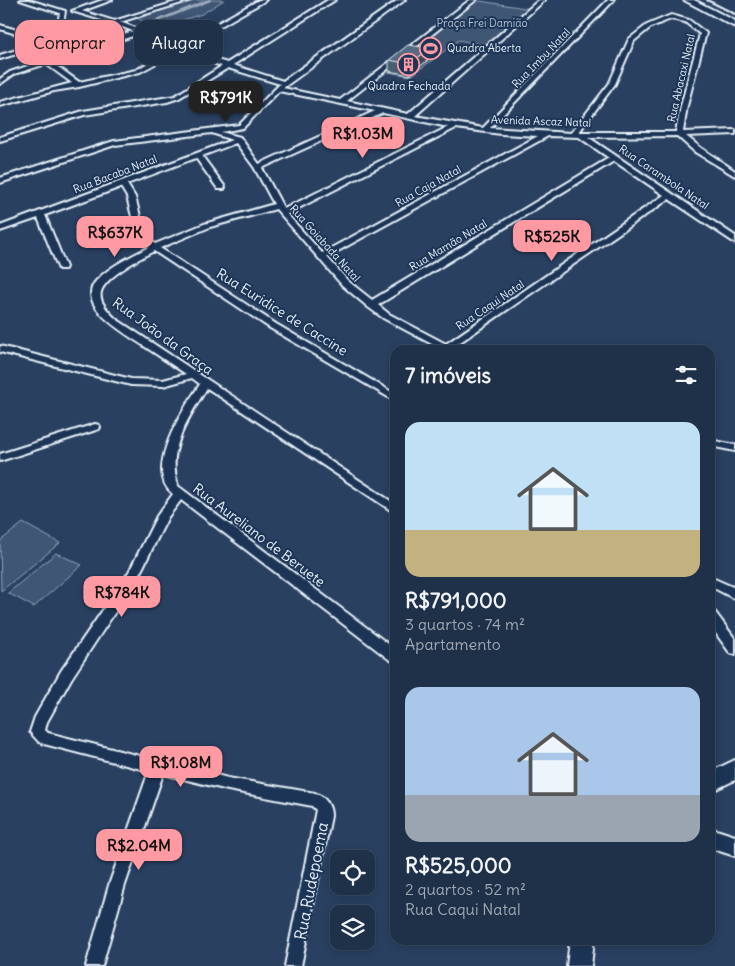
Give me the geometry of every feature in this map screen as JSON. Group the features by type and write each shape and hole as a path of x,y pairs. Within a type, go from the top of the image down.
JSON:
{"street":[{"path":"23,0 63,12 77,11 109,0"},
{"path":"124,20 188,0"},
{"path":"223,24 264,0"},
{"path":"0,139 83,113 168,100 186,91 332,0"},
{"path":"208,131 237,140 237,132 241,127 284,83 402,0"},
{"path":"342,102 473,0"},
{"path":"410,116 542,0"},
{"name":"Rua Imbu Natal","path":"485,130 611,0"},
{"path":"688,0 735,24"},
{"path":"77,11 105,20"},
{"path":"62,20 63,12"},
{"name":"Rua Abacaxi Natal","path":"576,134 612,84 630,40 650,26 671,18 686,21 703,33 684,106 679,134"},
{"path":"0,27 15,32"},
{"path":"0,57 15,52"},
{"path":"223,64 284,83"},
{"path":"0,82 12,73 37,65"},
{"path":"51,65 79,84"},
{"path":"0,104 47,91 138,71 149,65"},
{"name":"Avenida Ascaz Natal","path":"277,89 455,126 485,130 546,134 735,132"},
{"path":"258,167 382,111"},
{"name":"Rua João da Graça","path":"390,506 205,384 113,320 102,311 96,301 97,289 100,282 155,248 215,222 280,210 455,126"},
{"path":"0,181 114,143 241,127"},
{"name":"Rua Caja Natal","path":"321,257 546,134"},
{"name":"Rua Carambola Natal","path":"576,134 735,240"},
{"path":"679,134 698,150 735,174"},
{"name":"Rua Goiabada Natal","path":"237,140 258,167 280,210 345,284 400,325 441,345"},
{"name":"Rua Bacaba Natal","path":"0,229 237,140"},
{"path":"198,155 221,187"},
{"name":"Rua Mamão Natal","path":"371,305 614,158"},
{"name":"Rua Euridice de Caccine","path":"123,184 132,197 135,218 141,236 155,248 273,326 390,395"},
{"name":"Rua Caqui Natal","path":"455,345 670,195"},
{"path":"40,214 62,267"},
{"path":"0,349 131,382 163,383 193,375"},
{"name":"Rua Aureliano de Beruete","path":"205,384 186,414 173,441 169,478 173,488 390,652"},
{"path":"0,458 95,427"},
{"path":"715,444 735,448"},
{"path":"94,966 118,885 158,767 44,738 37,732 54,695 77,656 134,574 162,516 179,494"},
{"path":"715,584 735,594"},
{"path":"715,623 735,649"},
{"name":"Rua Rudepoema","path":"158,767 228,784 315,800 324,808 293,966"},
{"path":"715,780 735,769"},
{"path":"715,840 735,846"},
{"path":"579,966 581,945"}],"green space":[{"path":"191,0 224,0 202,14 182,20 141,20 135,17"},
{"name":"Praça Frei Damião","path":"473,0 532,9 489,47 459,40 411,76 381,71"},
{"path":"23,523 60,543 1,591 0,541"},
{"path":"56,553 82,565 34,607 8,593"}],"building":[{"path":"408,45 430,48 410,64 389,60"}],"waterway":[{"path":"159,20 210,0"}],"railway":[{"path":"707,0 735,14"}],"place":[{"name":"Quadra Aberta","path":"431,48"},
{"name":"Quadra Fechada","path":"409,65"}]}
